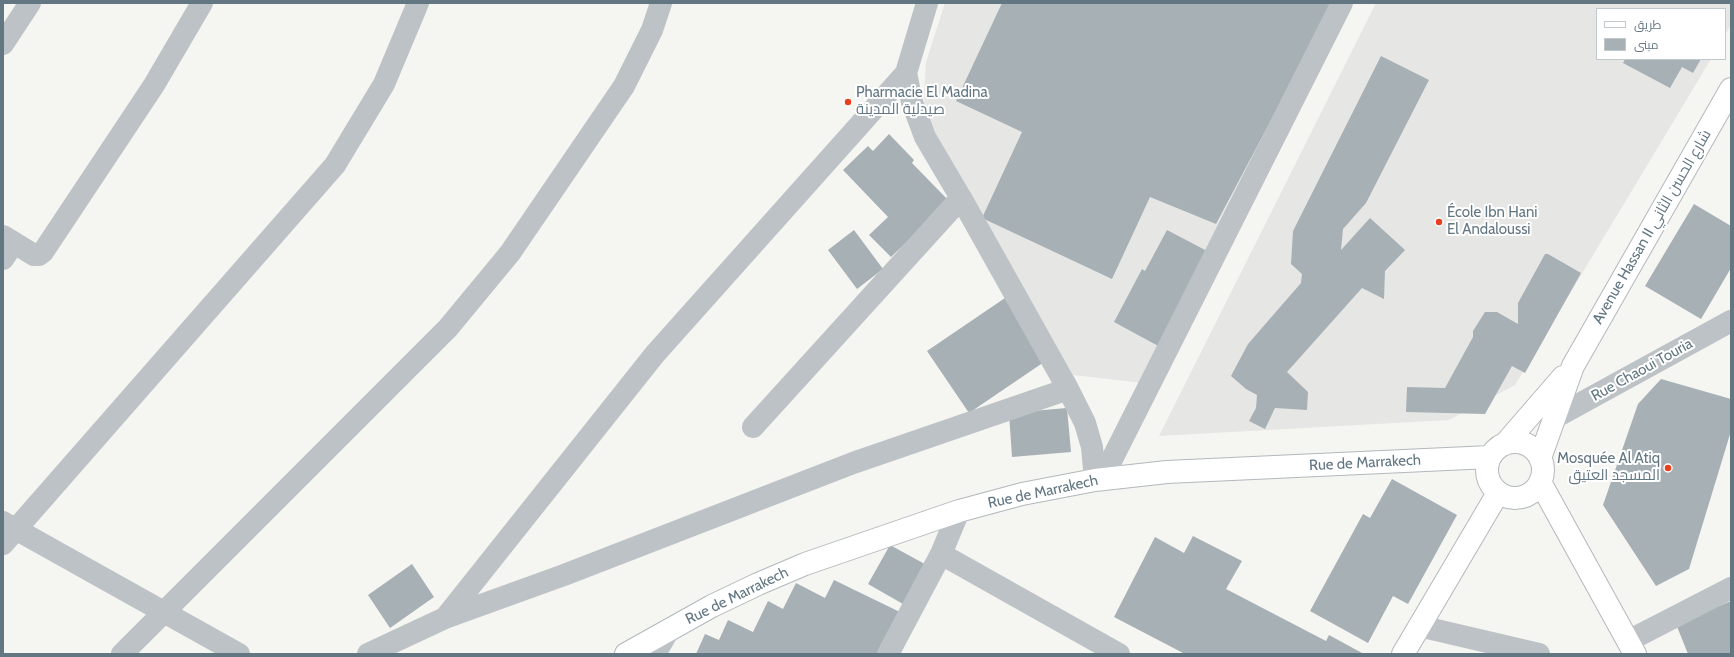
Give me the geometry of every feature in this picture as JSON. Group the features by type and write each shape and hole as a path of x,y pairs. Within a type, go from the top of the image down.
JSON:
{"street":[{"path":"3,44 30,3"},
{"path":"7,246 34,255 39,255 43,252 154,85 202,3"},
{"path":"239,654 166,612 8,532 335,165 384,84 418,3"},
{"path":"122,654 166,612 448,328 510,253 624,86 652,30 661,3"},
{"path":"445,618 655,354 906,73 927,3"},
{"path":"1099,479 1342,3"},
{"path":"906,73 912,102 925,137 1068,388 1085,423 1099,479"},
{"name":"Avenue Hassan II شارع الحسن الثاني","path":"1540,458 1573,366 1731,89"},
{"path":"753,427 961,198"},
{"name":"Rue Chaoui Touria","path":"1554,418 1731,321"},
{"name":"Avenue Hassan II شارع الحسن الثاني","path":"1497,450 1573,366"},
{"path":"368,654 445,618 572,572 852,463 1068,388"},
{"path":"1522,443 1536,451 1540,458 1543,470 1540,482 1535,490 1526,496 1517,499 1507,498 1498,493 1491,486 1487,476 1487,467 1497,450 1522,443"},
{"name":"Rue de Marrakech","path":"626,654 712,606 805,564 959,511 1022,494 1099,479 1200,470 1497,450"},
{"path":"1540,482 1631,647 1731,588"},
{"path":"1403,654 1498,493"},
{"path":"888,654 941,554 959,511"},
{"path":"941,554 1119,654"},
{"path":"1420,626 1539,654"},
{"path":"655,654 669,630"}],"shaded area":[{"path":"945,3 1338,3 1152,384 1073,375 925,116 924,93 926,62"},
{"name":"École Ibn Hani El Andaloussi","path":"1376,3 1731,3 1731,25 1726,33 1726,8 1596,8 1596,60 1710,60 1515,385 1449,420 1159,436"}],"building":[{"path":"1002,3 1333,3 1216,224 1150,197 1112,279 982,218 1022,132 956,101"},
{"path":"1381,56 1429,80 1366,203 1343,229 1341,250 1370,218 1405,250 1385,271 1384,299 1362,288 1287,372 1308,392 1307,410 1275,408 1265,429 1249,421 1256,408 1257,395 1246,389 1231,376 1248,344 1301,283 1302,274 1291,264 1293,231"},
{"path":"1624,60 1700,60 1693,73 1682,67 1670,88 1623,63"},
{"path":"889,134 914,160 912,163 949,201 891,257 869,235 888,217 843,170 868,146 873,151"},
{"path":"1694,204 1731,226 1731,268 1701,319 1645,286"},
{"path":"854,230 883,269 857,289 828,250"},
{"path":"1167,230 1207,251 1162,348 1114,322 1142,269 1145,271"},
{"path":"1545,254 1548,254 1581,273 1525,373 1512,366 1485,414 1406,412 1407,387 1445,388 1473,337 1473,331 1485,312 1497,312 1518,324 1518,303"},
{"path":"1005,298 1047,360 969,413 927,351"},
{"name":"Mosquée Al Atiq المسجد العتيق","path":"1661,379 1731,399 1731,431 1689,569 1656,586 1603,505 1638,404"},
{"path":"1067,408 1071,452 1012,457 1009,413"},
{"path":"1392,479 1457,515 1408,604 1393,596 1368,643 1310,611 1363,514 1370,518"},
{"path":"1193,536 1242,561 1226,589 1326,641 1329,635 1362,654 1185,654 1114,617 1155,537 1184,553"},
{"path":"890,545 932,568 910,608 868,584"},
{"path":"412,564 434,597 390,628 368,595"},
{"path":"834,580 904,614 885,654 696,654 705,634 719,640 728,620 753,632 768,601 783,609 796,583 825,598"},
{"path":"1731,601 1731,654 1688,654 1676,624"}],"place":[{"name":"Pharmacie El Madina صيدلية المدينة","path":"848,102"},
{"name":"École Ibn Hani El Andaloussi","path":"1439,222"},
{"name":"Mosquée Al Atiq المسجد العتيق","path":"1668,468"}]}
